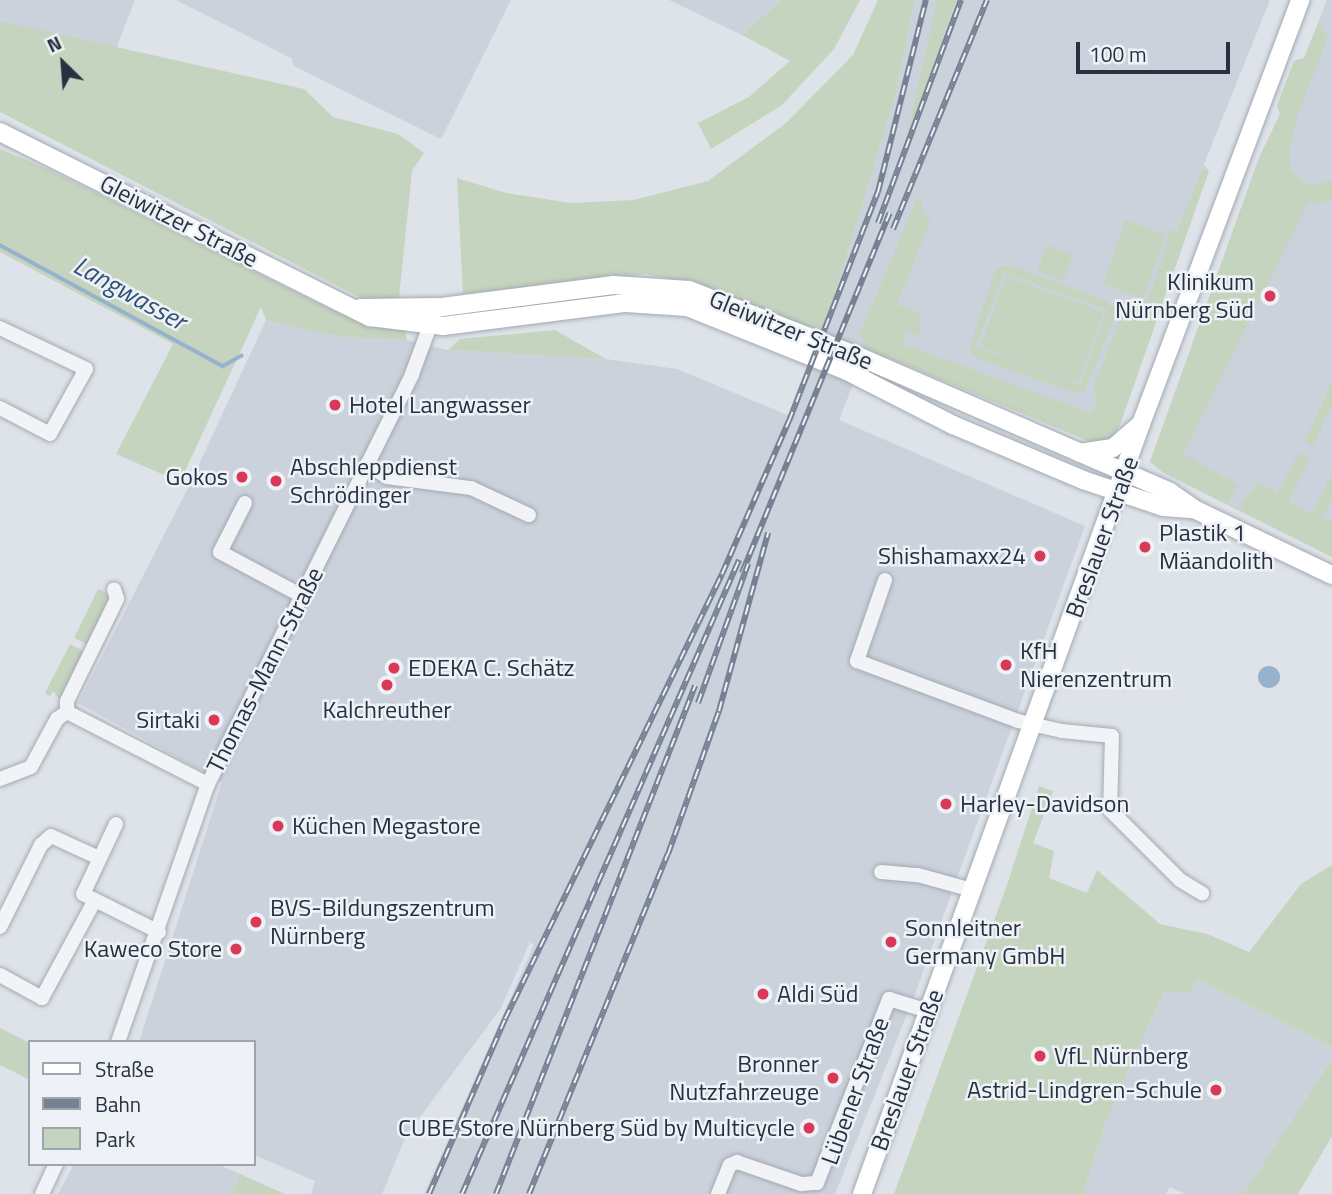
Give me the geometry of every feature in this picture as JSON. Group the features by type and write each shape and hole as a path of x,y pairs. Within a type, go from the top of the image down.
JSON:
{"main road":[{"name":"Breslauer Straße","path":"862,1194 1126,474 1141,424 1300,0"},
{"name":"Gleiwitzer Straße","path":"0,132 360,308 377,319 432,326 626,303 687,307 839,368 953,425 1119,493 1163,507 1194,509"},
{"name":"Gleiwitzer Straße","path":"360,308 435,307 606,285 689,290 860,357 1170,492 1194,509 1332,575"},
{"path":"1077,453 1113,448 1141,424"}],"street":[{"name":"Thomas-Mann-Straße","path":"119,1040 159,932 208,784 367,464 432,326 435,307"},
{"path":"0,328 86,369 50,434 0,408"},
{"path":"367,464 387,477 471,488 529,515"},
{"path":"245,503 220,552 302,596"},
{"path":"885,580 857,661 1035,725 1112,736 1110,810 1180,880 1202,892"},
{"path":"67,712 67,701 117,599 114,589"},
{"path":"0,779 31,767 57,719 67,712"},
{"path":"67,712 208,784"},
{"path":"116,824 83,894 159,932"},
{"path":"0,928 41,845 51,836 99,858"},
{"path":"881,872 918,875 972,890"},
{"path":"0,975 42,998 95,900"},
{"name":"Lübener Straße","path":"718,1194 730,1166 737,1162 801,1185 817,1183 889,999 928,1011"},
{"path":"42,1194 56,1166"}],"shaded area":[{"path":"0,0 135,0 116,49 0,21"},
{"path":"176,0 511,0 441,139 294,66 291,58"},
{"path":"669,0 781,0 742,35"},
{"path":"915,0 937,0 909,140 956,0 1270,0 1204,164 1112,438 1096,444 867,349 839,420 1085,526 915,994 835,1194 424,1194 534,945 530,942 501,1008 406,1136 382,1194 311,1194 315,1181 256,1156 256,1040 140,1040 222,782 78,703 189,486 266,320 340,337 407,340 448,350 606,359 677,369 790,416 823,332 894,101"},
{"name":"Klinikum Nürnberg Süd","path":"1327,0 1332,0 1332,557 1164,473 1150,462 1259,158 1280,114 1277,106 1294,61 1304,58"},
{"name":"Astrid-Lindgren-Schule","path":"1196,979 1332,1047 1332,1059 1243,1194 1185,1194 1170,1187 1166,1194 1083,1194 1106,1121 1164,991"},
{"path":"73,1166 222,1166 240,1174 232,1194 58,1194"}],"green space":[{"path":"781,0 860,0 834,49 782,105 711,149 698,123 749,97 790,61 742,35"},
{"path":"878,0 915,0 894,101 823,332 694,284 646,274 463,294 457,178 506,193 571,203 634,200 708,181 786,123 853,55"},
{"path":"937,0 956,0 908,140 906,139"},
{"path":"0,21 304,89 333,117 398,134 424,153 412,171 399,298 363,299 0,112"},
{"path":"1319,22 1328,38 1297,117 1289,153 1292,172 1310,186 1332,180 1332,200 1307,205 1183,454 1238,484 1228,503 1239,509 1257,482 1277,493 1299,453 1310,458 1288,502 1312,514 1332,473 1332,498 1323,517 1332,521 1332,557 1164,473 1150,462 1259,158 1280,114 1277,106 1294,61 1304,58"},
{"path":"0,149 48,169 337,312 405,331 407,340 340,337 266,320 261,307 180,482 116,454 173,344 0,252"},
{"path":"1204,165 1209,171 1120,425 1112,438 1096,444 867,349 860,334 918,196 930,222 897,304 920,313 920,336 906,332 902,344 1092,413 1097,400 1093,390 1125,305 1148,300 1171,229 1177,231"},
{"path":"1125,220 1166,235 1143,299 1103,284"},
{"path":"1047,245 1073,255 1063,281 1037,272"},
{"path":"1010,265 1106,301 1114,308 1115,317 1084,392 1075,393 976,358 969,350 994,273 1001,266","holes":["1004,273 1107,310 1080,385 976,347"]},
{"path":"1006,276 1104,312 1078,383 980,347"},
{"path":"555,330 606,359 448,350 460,339"},
{"path":"1332,383 1332,405 1313,446 1304,441"},
{"path":"98,589 116,597 91,646 74,638"},
{"path":"70,644 87,653 62,702 53,691 50,696 45,693"},
{"name":"VfL Nürnberg","path":"1039,786 1053,791 1033,843 1054,851 1049,878 1087,893 1097,870 1160,924 1207,934 1249,952 1301,884 1332,865 1332,1047 1196,979 1189,993 1164,991 1106,1121 1083,1194 894,1194 1006,888"},
{"path":"0,1028 28,1042 28,1079 0,1065"},
{"path":"1332,1059 1332,1136 1298,1194 1243,1194"},
{"path":"240,1174 285,1194 232,1194"}],"water":[{"path":"1269,666 1277,669 1280,677 1277,685 1269,688 1261,685 1258,677 1261,669"}],"waterway":[{"name":"Langwasser","path":"0,245 223,366 241,356"}],"railway":[{"path":"429,1194 505,1019 722,574 789,421 878,192 926,0"},
{"path":"878,223 961,0"},
{"path":"893,229 987,0"},
{"path":"742,573 890,213"},
{"path":"529,1194 668,854 719,711 768,533"},
{"path":"462,1194 739,560"},
{"path":"698,703 748,564"},
{"path":"496,1194 695,686"}],"place":[{"name":"Klinikum Nürnberg Süd","path":"1270,296"},
{"name":"Hotel Langwasser","path":"335,405"},
{"name":"Gokos","path":"242,477"},
{"name":"Abschleppdienst Schrödinger","path":"276,481"},
{"name":"Plastik 1 Mäandolith","path":"1145,547"},
{"name":"Shishamaxx24","path":"1040,556"},
{"name":"KfH Nierenzentrum","path":"1006,665"},
{"name":"EDEKA C. Schätz","path":"394,668"},
{"name":"Kalchreuther","path":"387,685"},
{"name":"Sirtaki","path":"214,720"},
{"name":"Harley-Davidson","path":"946,804"},
{"name":"Küchen Megastore","path":"278,826"},
{"name":"BVS-Bildungszentrum Nürnberg","path":"256,922"},
{"name":"Sonnleitner Germany GmbH","path":"891,942"},
{"name":"Kaweco Store","path":"236,949"},
{"name":"Aldi Süd","path":"763,994"},
{"name":"VfL Nürnberg","path":"1040,1056"},
{"name":"Bronner Nutzfahrzeuge","path":"833,1078"},
{"name":"Astrid-Lindgren-Schule","path":"1216,1090"},
{"name":"CUBE Store Nürnberg Süd by Multicycle","path":"809,1128"}]}
